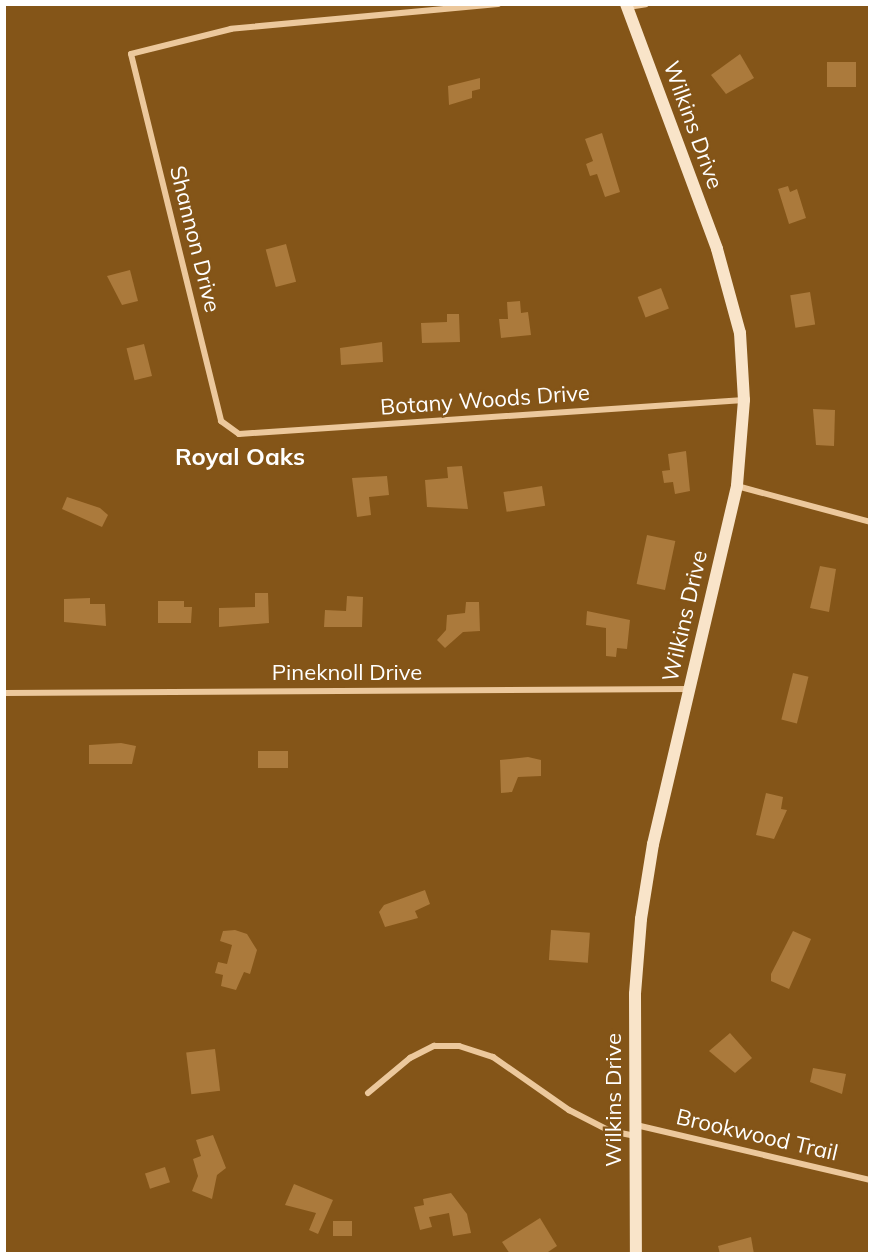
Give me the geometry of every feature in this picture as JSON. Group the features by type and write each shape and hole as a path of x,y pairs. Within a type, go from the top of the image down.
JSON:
{"street":[{"name":"Shannon Drive","path":"228,431 221,421 131,54 231,29 498,4"},
{"path":"627,6 646,4"},
{"name":"Wilkins Drive","path":"627,6 717,249 740,333 744,400 737,486 690,689 641,919 636,1130 636,1254"},
{"name":"Botany Woods Drive","path":"228,431 744,400"},
{"path":"737,486 870,522"},
{"name":"Pineknoll Drive","path":"4,693 690,689"},
{"name":"Brookwood Trail","path":"368,1093 410,1058 434,1046 459,1046 493,1057 569,1110 610,1131 636,1130 870,1180"}],"building":[{"path":"740,54 754,78 726,94 711,75"},
{"path":"827,62 856,62 856,87 827,87"},
{"path":"480,78 480,89 472,91 472,98 449,105 448,86"},
{"path":"602,133 620,192 605,197 597,174 590,176 586,164 593,161 585,139"},
{"path":"788,186 790,192 797,189 806,218 789,224 778,189"},
{"path":"286,244 296,282 276,287 266,249"},
{"path":"130,270 138,301 122,305 107,276"},
{"path":"661,288 669,309 646,317 638,297"},
{"path":"810,292 815,325 795,328 790,295"},
{"path":"520,301 521,313 528,312 531,335 501,338 499,319 508,319 507,302"},
{"path":"447,314 459,314 460,342 422,343 421,323 447,322"},
{"path":"382,342 383,362 341,365 340,348"},
{"path":"144,344 152,376 135,380 127,348"},
{"path":"813,409 835,410 834,446 816,445"},
{"path":"686,451 690,491 675,494 673,482 664,483 662,471 670,470 668,454"},
{"path":"462,466 468,509 427,507 425,480 448,478 447,467"},
{"path":"387,476 389,495 369,497 371,515 357,517 352,478"},
{"path":"542,486 545,506 507,512 503,492"},
{"path":"67,497 100,508 108,515 102,527 62,509"},
{"path":"647,535 675,541 665,590 637,584"},
{"path":"820,566 836,569 829,612 810,608"},
{"path":"255,593 268,593 269,623 219,627 219,608 255,607"},
{"path":"347,596 363,597 362,627 324,627 325,610 346,611"},
{"path":"90,598 90,604 105,604 106,626 64,622 64,599"},
{"path":"158,601 184,601 184,607 192,607 191,623 158,623"},
{"path":"466,602 479,602 480,631 463,632 445,648 437,640 446,630 447,615 465,613"},
{"path":"587,611 630,620 627,649 617,648 616,657 606,656 606,628 586,625"},
{"path":"793,673 809,677 797,723 781,720"},
{"path":"121,743 136,746 132,764 89,764 89,745"},
{"path":"258,751 288,751 288,768 258,768"},
{"path":"528,757 541,760 541,776 518,777 512,792 501,793 500,760"},
{"path":"766,793 783,797 781,809 787,810 774,839 756,835"},
{"path":"425,890 430,904 415,911 418,918 385,927 379,912 384,905"},
{"path":"235,930 247,934 257,950 250,974 244,972 236,990 221,986 223,975 215,973 218,962 227,964 232,945 220,941 223,931"},
{"path":"551,930 590,933 588,963 549,960"},
{"path":"793,931 811,939 789,989 771,981 771,974"},
{"path":"730,1033 752,1058 735,1073 709,1051"},
{"path":"215,1049 220,1091 191,1094 186,1053"},
{"path":"813,1068 846,1074 842,1094 810,1082"},
{"path":"213,1135 226,1168 217,1175 212,1199 192,1191 198,1176 193,1159 201,1156 196,1140"},
{"path":"165,1167 170,1182 150,1189 145,1173"},
{"path":"294,1184 333,1200 318,1234 309,1230 316,1213 285,1205"},
{"path":"451,1193 467,1214 471,1233 453,1236 449,1213 429,1217 432,1227 420,1230 414,1207 424,1205 423,1199"},
{"path":"540,1218 557,1246 545,1254 510,1254 502,1242"},
{"path":"333,1221 352,1221 352,1236 333,1236"},
{"path":"751,1237 754,1254 720,1254 718,1246"}],"district":[{"name":"Royal Oaks","path":"240,457"}]}
